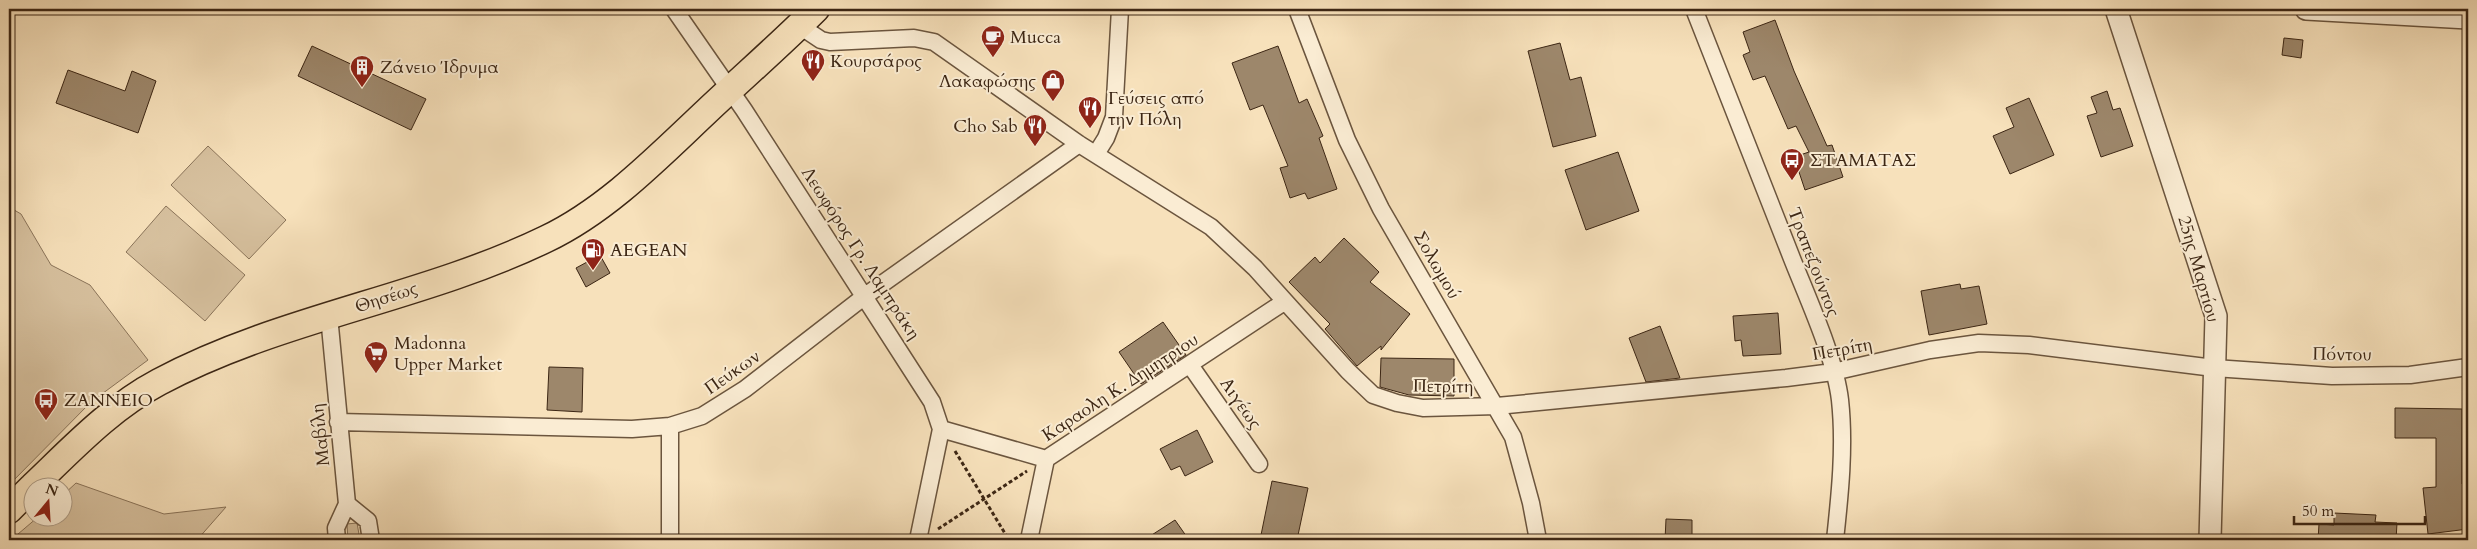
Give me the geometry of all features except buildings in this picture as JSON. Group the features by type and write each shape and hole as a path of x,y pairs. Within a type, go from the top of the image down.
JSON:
{"main road":[{"name":"Θησέως","path":"44,476 102,420 158,383 227,350 490,263 547,239 586,216 647,167 808,17"},
{"name":"Θησέως","path":"9,510 22,498"}],"street":[{"name":"Λεωφόρος Γρ. Λαμπράκη","path":"674,9 744,110 865,296 932,402 941,429"},
{"path":"1096,154 1106,138 1114,117 1120,9"},
{"name":"Σολωμού","path":"1297,9 1347,140 1381,209 1513,437 1531,503 1538,540"},
{"name":"Τραπεζούντος","path":"1694,9 1813,313 1833,372 1840,399 1841,435 1840,496 1835,540"},
{"name":"25ης Μαρτίου","path":"2116,9 2216,316 2210,540"},
{"path":"2306,9 2435,12 2468,18"},
{"name":"Πετρίτη","path":"808,17 820,40 830,42 914,38 934,42 1078,144 1211,227 1255,268 1348,372 1373,394 1397,404 1423,408 1496,406 1786,378 1833,372 1930,350 1979,343 2029,345 2214,368"},
{"name":"Πεύκων","path":"338,422 632,429 670,426 702,416 745,389 865,296 1078,144"},
{"name":"Καραολη Κ. Δημητριου","path":"1029,540 1046,459 1284,302"},
{"name":"Μαβίλη","path":"328,316 347,504"},
{"name":"Αιγέως","path":"1190,365 1259,464"},
{"name":"Πόντου","path":"2214,368 2332,376 2410,375 2468,366"},
{"path":"670,426 670,540"},
{"path":"918,540 941,429 1046,459"},
{"path":"337,540 336,528 347,504 368,521 371,540"}],"path":[{"path":"941,429 1009,540"},
{"path":"936,530 1046,459"}],"shaded area":[{"path":"208,146 286,220 249,259 171,185"},
{"path":"166,206 245,275 205,321 126,252"},
{"path":"9,207 21,214 51,265 90,285 148,360 91,402 9,485"},
{"path":"76,483 164,514 226,507 197,540 11,540 27,526 72,526 72,487"},
{"path":"357,523 360,540 348,540 347,524"}],"place":[{"name":"Mucca","path":"993,58"},
{"name":"Κουρσάρος","path":"813,82"},
{"name":"Ζάνειο Ίδρυμα","path":"362,88"},
{"name":"Λακαφώσης","path":"1053,102"},
{"name":"Γεύσεις από την Πόλη","path":"1090,129"},
{"name":"Cho Sab","path":"1035,147"},
{"name":"ΣΤΑΜΑΤΑΣ","path":"1792,181"},
{"name":"AEGEAN","path":"593,271"},
{"name":"Madonna Upper Market","path":"376,374"},
{"name":"ΖΑΝΝΕΙΟ","path":"46,421"}]}
